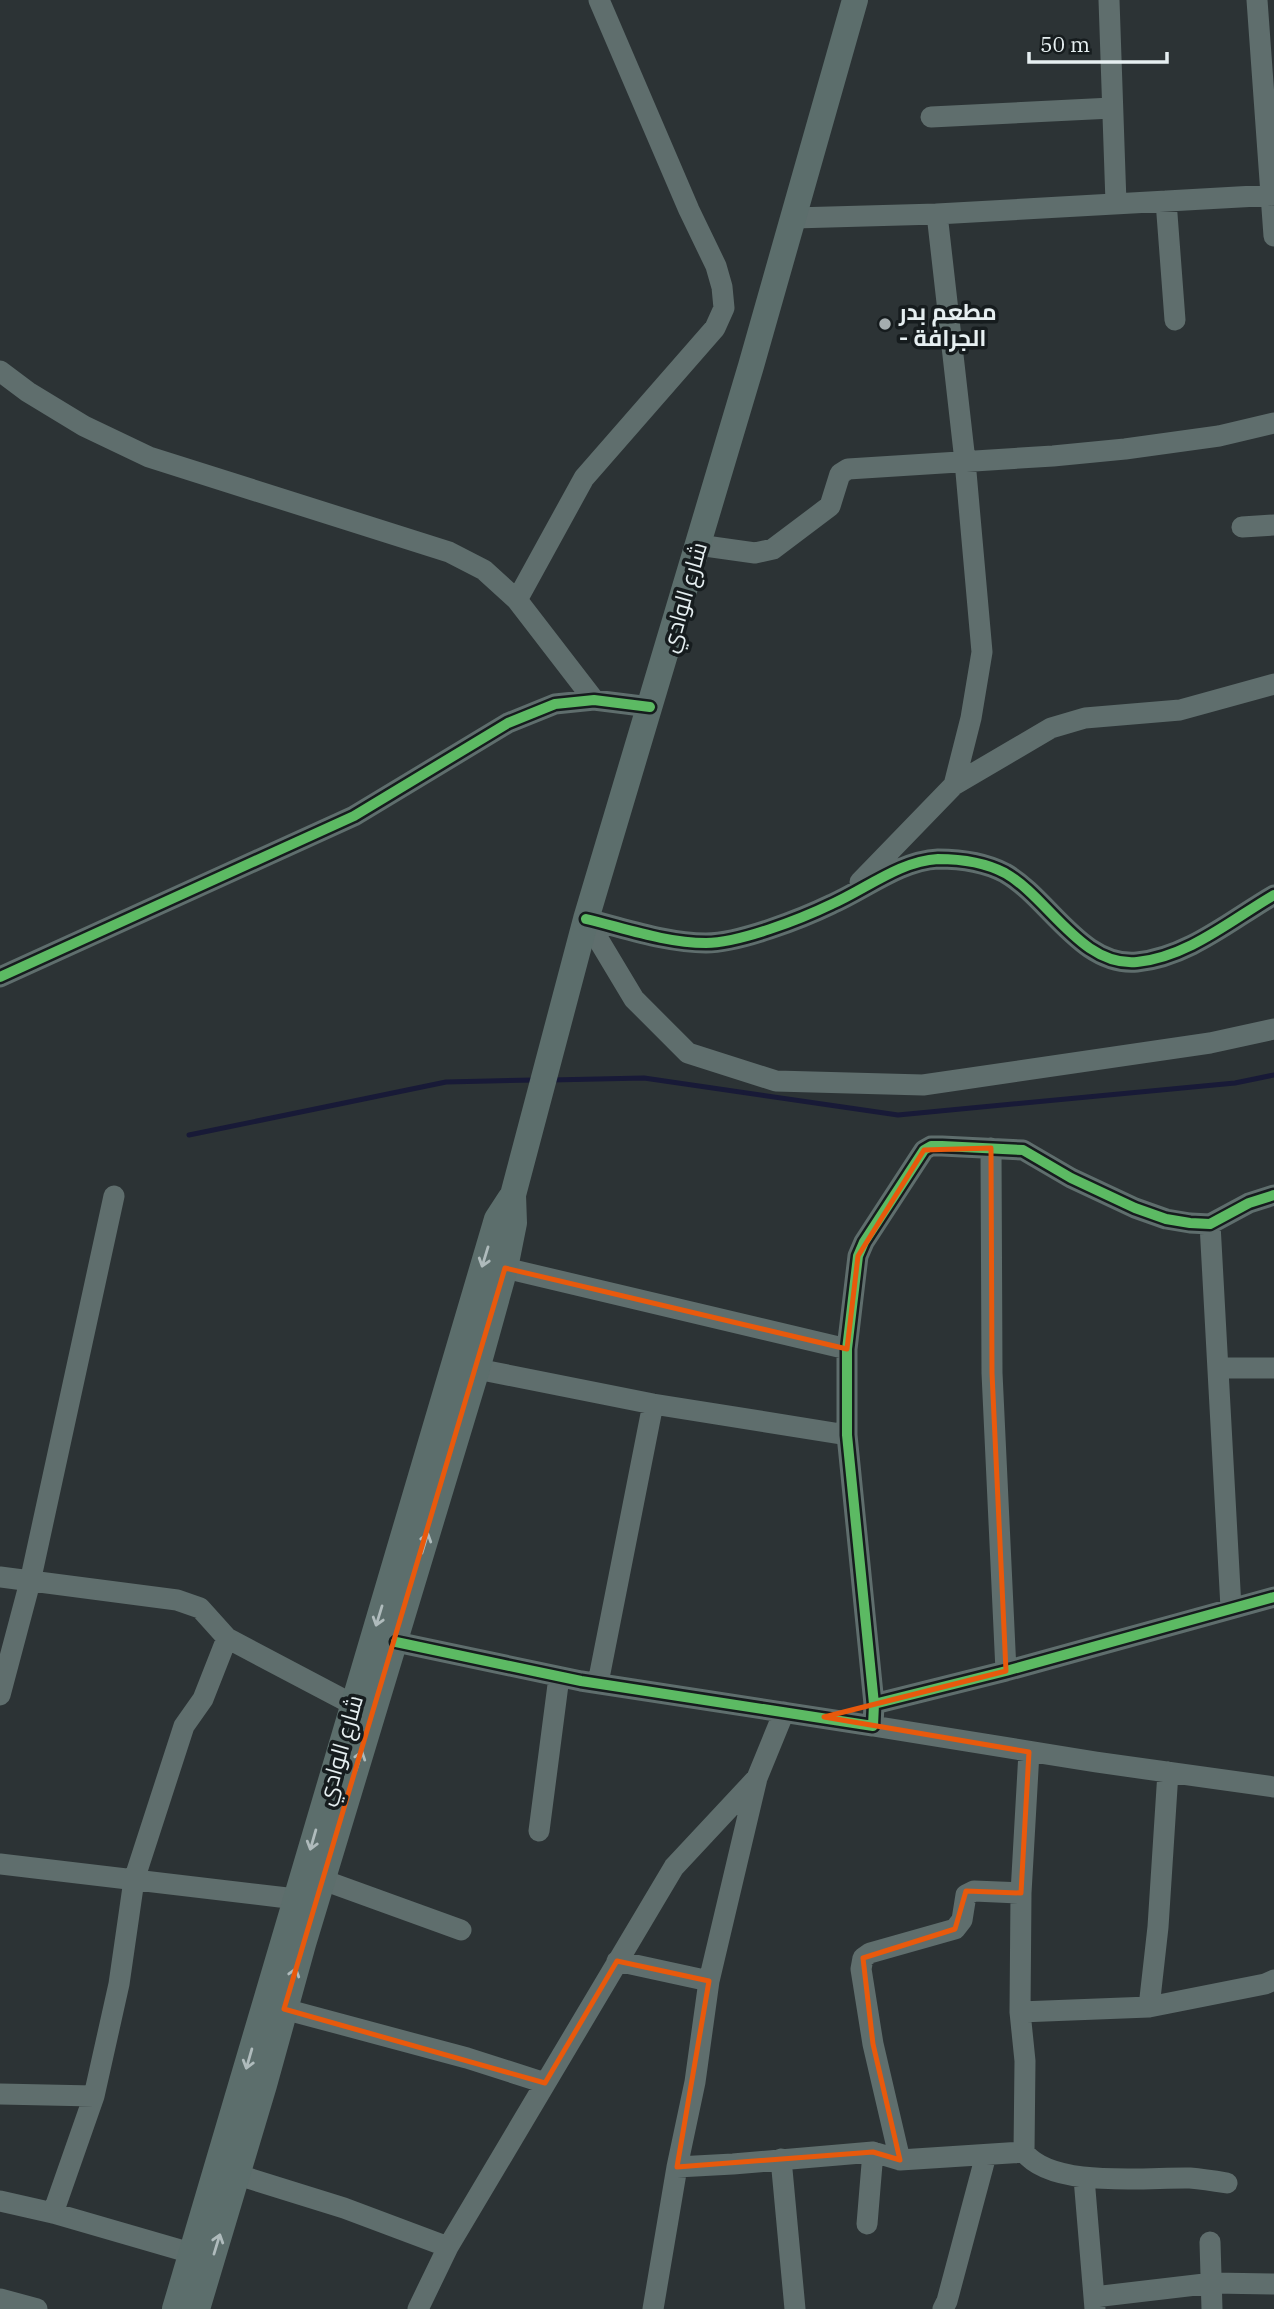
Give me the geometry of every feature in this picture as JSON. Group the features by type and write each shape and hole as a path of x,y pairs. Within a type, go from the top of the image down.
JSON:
{"main road":[{"name":"شارع الوادي","path":"197,2309 284,2009 477,1369 505,1268 514,1223 513,1195 586,919 794,218 855,0"},
{"name":"شارع الوادي","path":"175,2309 497,1219 513,1195"}],"street":[{"path":"517,600 584,478 715,328 724,308 716,266 689,210 599,0"},
{"path":"1109,0 1116,203"},
{"path":"1257,0 1274,236"},
{"path":"932,117 1112,108"},
{"path":"794,218 937,214 1272,196"},
{"path":"1166,201 1175,320"},
{"path":"937,214 965,461 982,652 971,718 954,785"},
{"path":"0,371 28,392 84,426 149,457 449,552 484,570 517,600 594,700"},
{"path":"698,545 755,553 773,549 830,506 840,474 848,469 1125,449 1219,436 1274,423"},
{"path":"1242,527 1274,525"},
{"path":"831,905 869,874 954,785 1033,737 1085,718 1180,710 1274,684"},
{"path":"0,977 354,816 508,723 555,704 594,700 650,707"},
{"path":"586,919 681,941 707,943 734,939 831,905 910,864 935,859 973,862 1006,874 1033,894 1089,948 1114,960 1136,962 1196,944 1274,895"},
{"path":"586,919 634,999 688,1053 776,1081 923,1085 1210,1043 1274,1029"},
{"path":"873,1726 874,1704 847,1435 847,1349 858,1256 864,1242 924,1150 932,1146 942,1146 1023,1150 1071,1178 1155,1215 1190,1223 1210,1224 1250,1203 1274,1195"},
{"path":"991,1148 992,1374 1006,1671"},
{"path":"1,1687 30,1582 114,1196"},
{"path":"1210,1224 1231,1608"},
{"path":"505,1268 847,1349"},
{"path":"1219,1368 1274,1368"},
{"path":"477,1369 653,1404 847,1435"},
{"path":"598,1683 653,1404"},
{"path":"0,1577 177,1600 200,1608 226,1638 352,1704"},
{"path":"874,1704 1006,1671 1274,1597"},
{"path":"53,2213 94,2096 119,1984 134,1881 176,1745 188,1718 203,1699 226,1638"},
{"path":"396,1642 559,1677 1029,1752 1274,1787"},
{"path":"540,1831 559,1677"},
{"path":"653,2309 677,2166 695,2082 709,1981 757,1778 784,1712"},
{"path":"1029,1752 1021,1893 1020,2012 1025,2061 1024,2152 1031,2161 1042,2167 1084,2178 1192,2178 1227,2183"},
{"path":"1149,2007 1158,1927 1168,1772"},
{"path":"418,2309 448,2247 674,1867 757,1778"},
{"path":"0,1864 296,1899"},
{"path":"323,1880 461,1930"},
{"path":"900,2160 873,2044 861,1969 863,1958 870,1953 955,1930 962,1920 965,1895 974,1891 1021,1893"},
{"path":"617,1961 709,1981"},
{"path":"1020,2012 1149,2007 1274,1980"},
{"path":"284,2009 467,2058 545,2083"},
{"path":"0,2094 94,2096"},
{"path":"677,2166 873,2152 900,2160 1024,2152"},
{"path":"867,2224 873,2152"},
{"path":"943,2309 986,2155"},
{"path":"781,2159 795,2309"},
{"path":"238,2175 344,2208 448,2247"},
{"path":"1084,2178 1094,2303 1213,2283 1274,2284"},
{"path":"0,2201 53,2213 191,2253"},
{"path":"1210,2242 1212,2309"},
{"path":"0,2299 37,2309"}],"highlighted area":[{"path":"991,1148 992,1373 1006,1671 824,1717 1029,1752 1021,1893 966,1891 955,1929 863,1958 873,2044 900,2160 873,2152 677,2167 709,1981 617,1961 545,2083 284,2009 505,1268 847,1349 858,1256 924,1150"}],"waterway":[{"path":"551,1080 644,1078 898,1115 1235,1083 1274,1075"},
{"path":"189,1135 446,1082 534,1080"}],"cycle path":[{"path":"0,977 354,816 508,723 555,704 594,700 650,707"},
{"path":"586,919 676,941 720,942 752,935 804,916 910,865 938,859 955,860 981,864 1005,873 1021,884 1082,943 1117,961 1137,962 1156,959 1191,945 1274,895"},
{"path":"874,1704 847,1435 847,1349 858,1256 864,1242 924,1150 931,1146 1023,1150 1071,1178 1135,1208 1166,1219 1190,1223 1210,1224 1249,1203 1274,1195"},
{"path":"396,1642 581,1681 873,1726 874,1704 1006,1671 1274,1597"}],"place":[{"name":"مطعم بدر - الجرافة","path":"885,324"}]}
